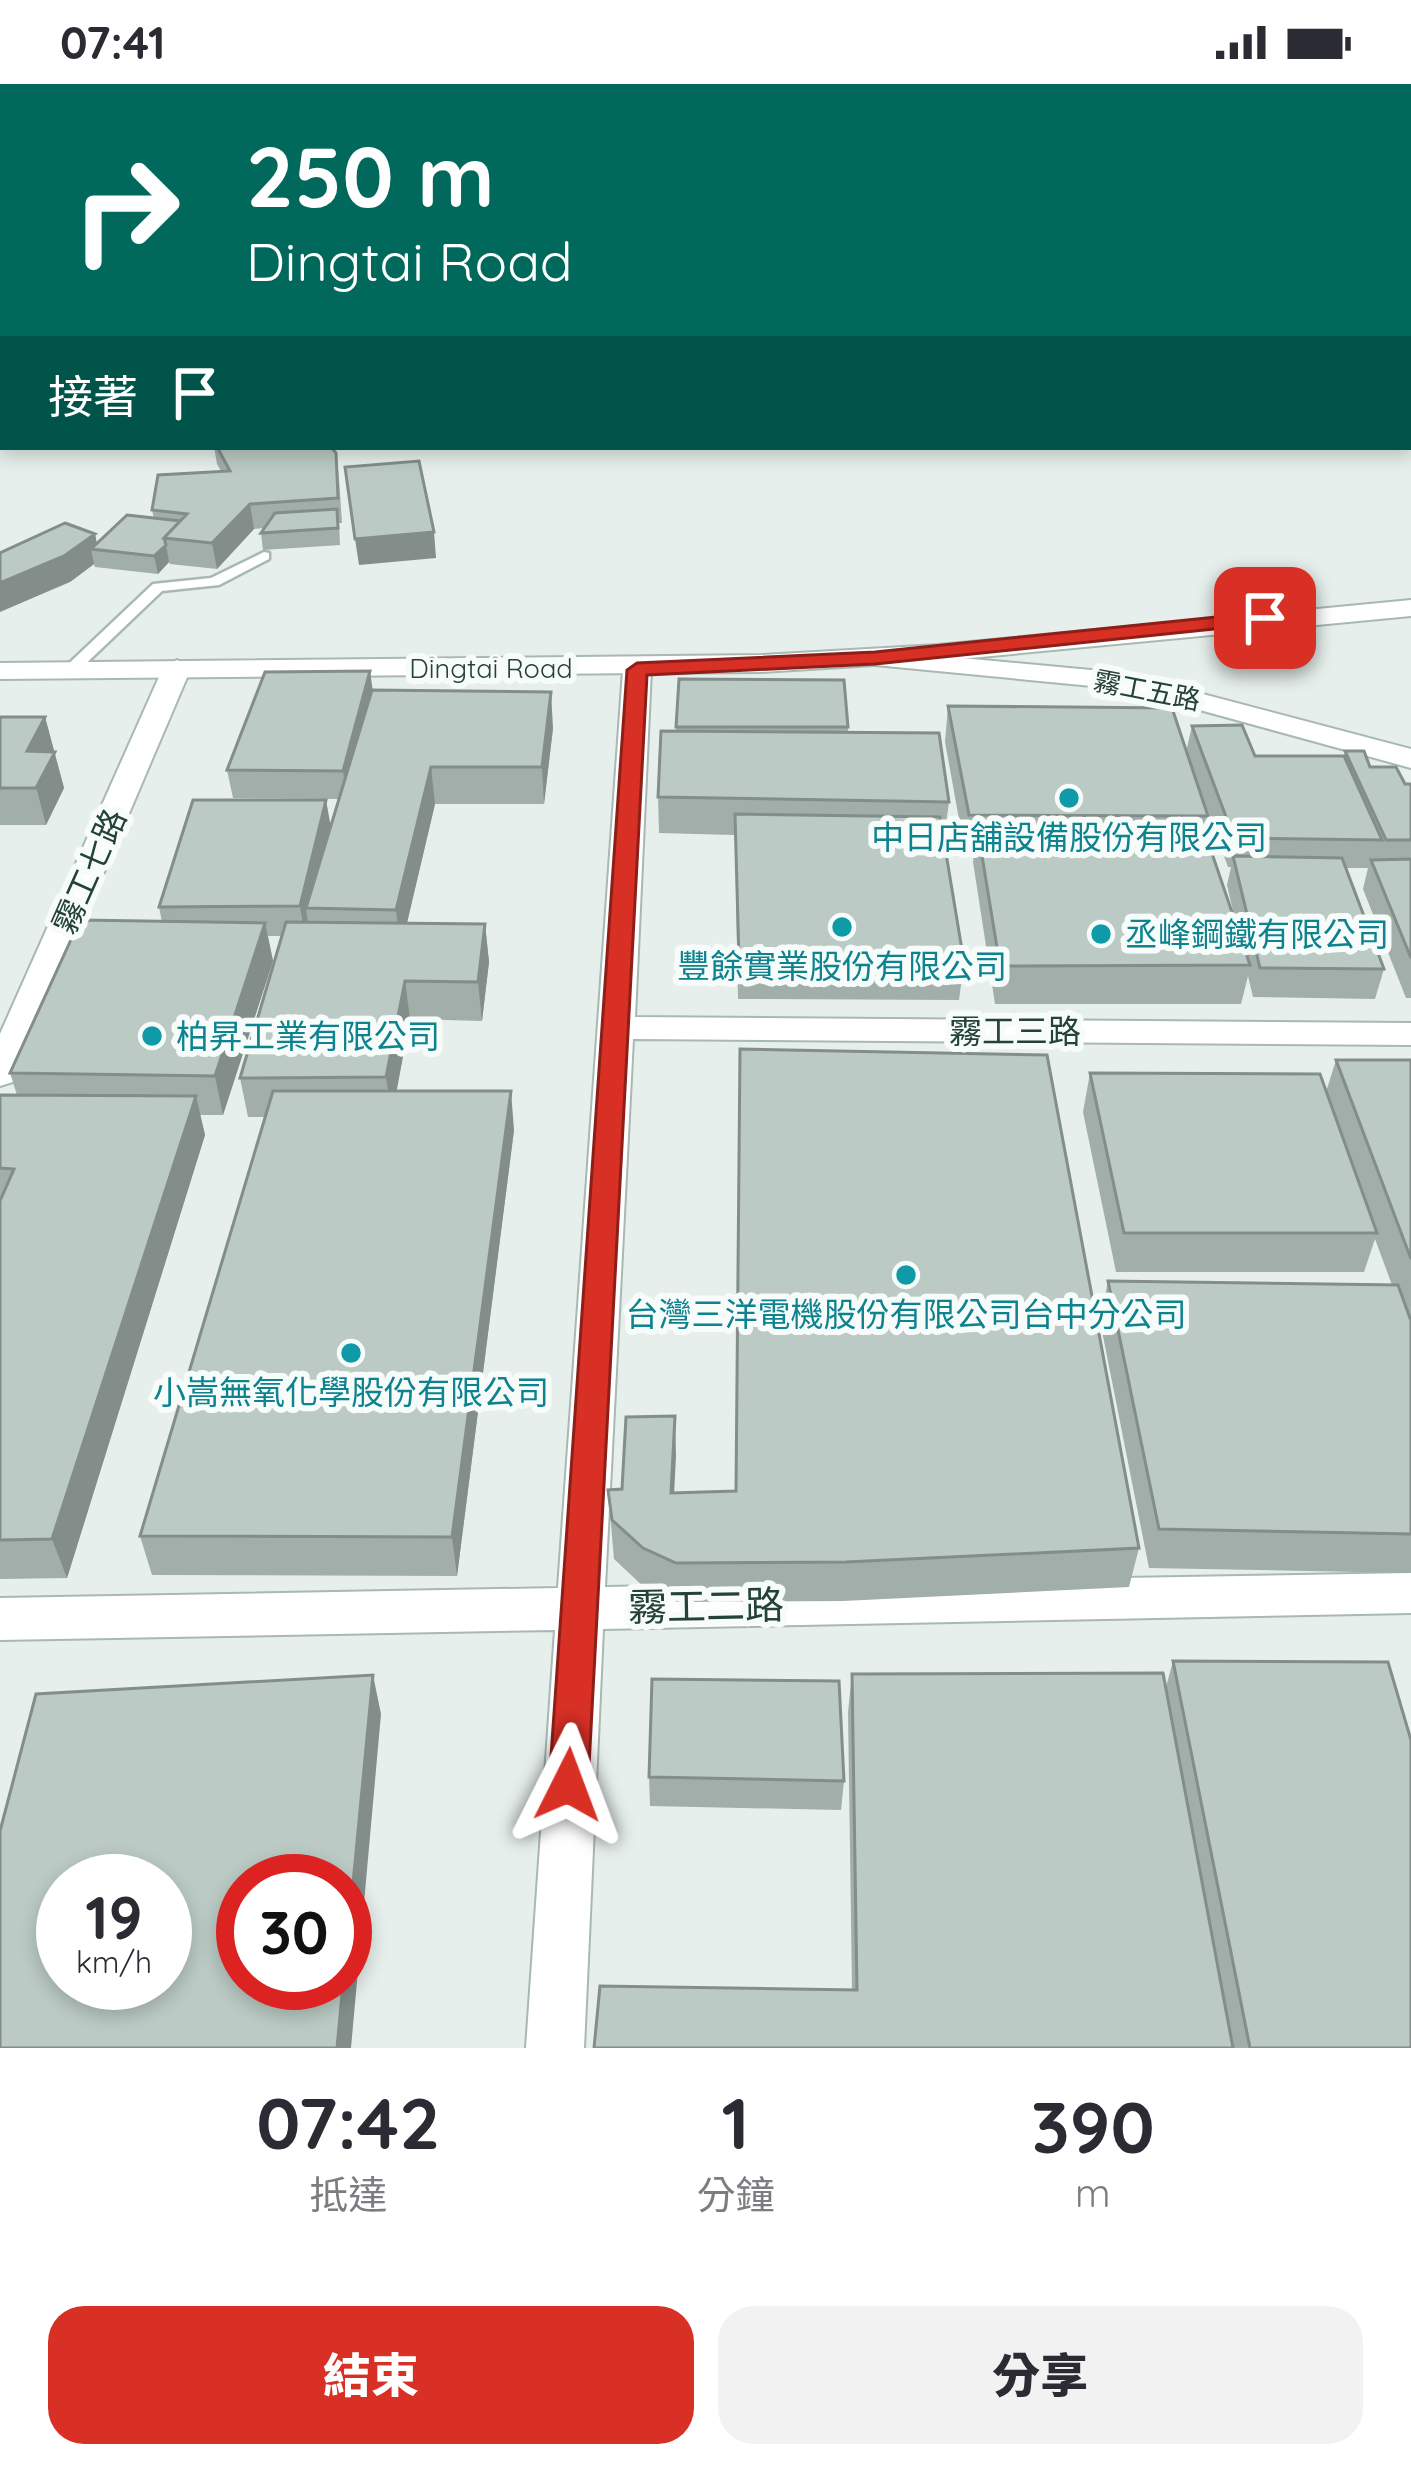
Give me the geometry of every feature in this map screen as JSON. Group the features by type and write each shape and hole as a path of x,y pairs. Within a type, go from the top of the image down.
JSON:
{"street":[{"name":"Dingtai Road","path":"0,671 637,670 875,658 1172,626 1411,608"},
{"name":"霧工五路","path":"875,658 1123,681 1411,759"},
{"name":"霧工七路","path":"0,1074 177,668"},
{"path":"555,2048 577,1609 618,1028 637,670"},
{"name":"霧工三路","path":"618,1028 1411,1034"},
{"name":"霧工二路","path":"0,1618 1411,1593"}],"lane":[{"path":"70,670 158,587 214,582 264,556"}],"building":[{"path":"219,450 334,450 338,498 250,504 212,543 164,538 187,514 152,510 158,475 230,471"},
{"path":"419,461 434,532 355,539 345,467"},
{"path":"337,509 338,528 261,533 275,513"},
{"path":"127,515 180,521 154,556 91,549"},
{"path":"65,523 95,534 64,556 0,583 0,553"},
{"path":"370,671 343,771 227,770 265,672"},
{"path":"679,679 844,680 848,727 676,727"},
{"path":"372,690 551,692 542,767 431,767 396,910 306,908"},
{"name":"中日店舖設備股份有限公司","path":"948,706 1172,708 1208,816 969,815"},
{"path":"0,717 45,717 27,751 55,752 36,788 0,788"},
{"path":"1242,725 1255,756 1344,756 1382,840 1234,838 1192,726"},
{"path":"661,731 939,733 949,802 658,797"},
{"path":"1345,751 1364,751 1370,767 1396,767 1405,784 1411,784 1411,840 1386,840"},
{"path":"193,800 326,800 300,906 159,907"},
{"name":"豐餘實業股份有限公司","path":"735,814 940,817 964,962 739,961"},
{"name":"丞峰鋼鐵有限公司","path":"977,825 1203,827 1250,965 1000,966"},
{"path":"1233,856 1342,858 1384,969 1260,968"},
{"path":"1411,859 1411,958 1371,860"},
{"name":"柏昇工業有限公司","path":"80,920 265,923 215,1076 10,1073"},
{"path":"286,922 485,924 478,982 405,981 386,1077 240,1078"},
{"name":"台灣三洋電機股份有限公司台中分公司","path":"740,1049 1047,1055 1139,1548 846,1562 676,1563 643,1548 612,1520 608,1490 622,1489 626,1417 675,1416 671,1493 736,1491"},
{"path":"1336,1060 1411,1060 1411,1259"},
{"path":"1090,1073 1320,1074 1377,1233 1124,1233"},
{"name":"小嵩無氧化學股份有限公司","path":"273,1091 511,1091 452,1537 140,1536"},
{"path":"0,1095 196,1096 52,1539 0,1540 0,1201 14,1169 0,1168"},
{"path":"1108,1281 1398,1285 1411,1321 1411,1534 1159,1529"},
{"path":"1173,1661 1388,1662 1411,1740 1411,2048 1250,2048"},
{"path":"1163,1673 1233,2048 594,2048 600,1986 857,1990 852,1674"},
{"path":"373,1675 356,1854 216,1854 216,2010 341,2010 337,2048 0,2048 0,1831 36,1694"},
{"path":"652,1679 839,1681 844,1781 649,1777"}],"place":[{"name":"中日店舖設備股份有限公司","path":"1069,798"},
{"name":"豐餘實業股份有限公司","path":"842,927"},
{"name":"丞峰鋼鐵有限公司","path":"1101,934"},
{"name":"柏昇工業有限公司","path":"152,1036"},
{"name":"台灣三洋電機股份有限公司台中分公司","path":"906,1275"},
{"name":"小嵩無氧化學股份有限公司","path":"351,1353"}],"route":[{"path":"568,1785 637,670 875,658 1265,618"}]}
